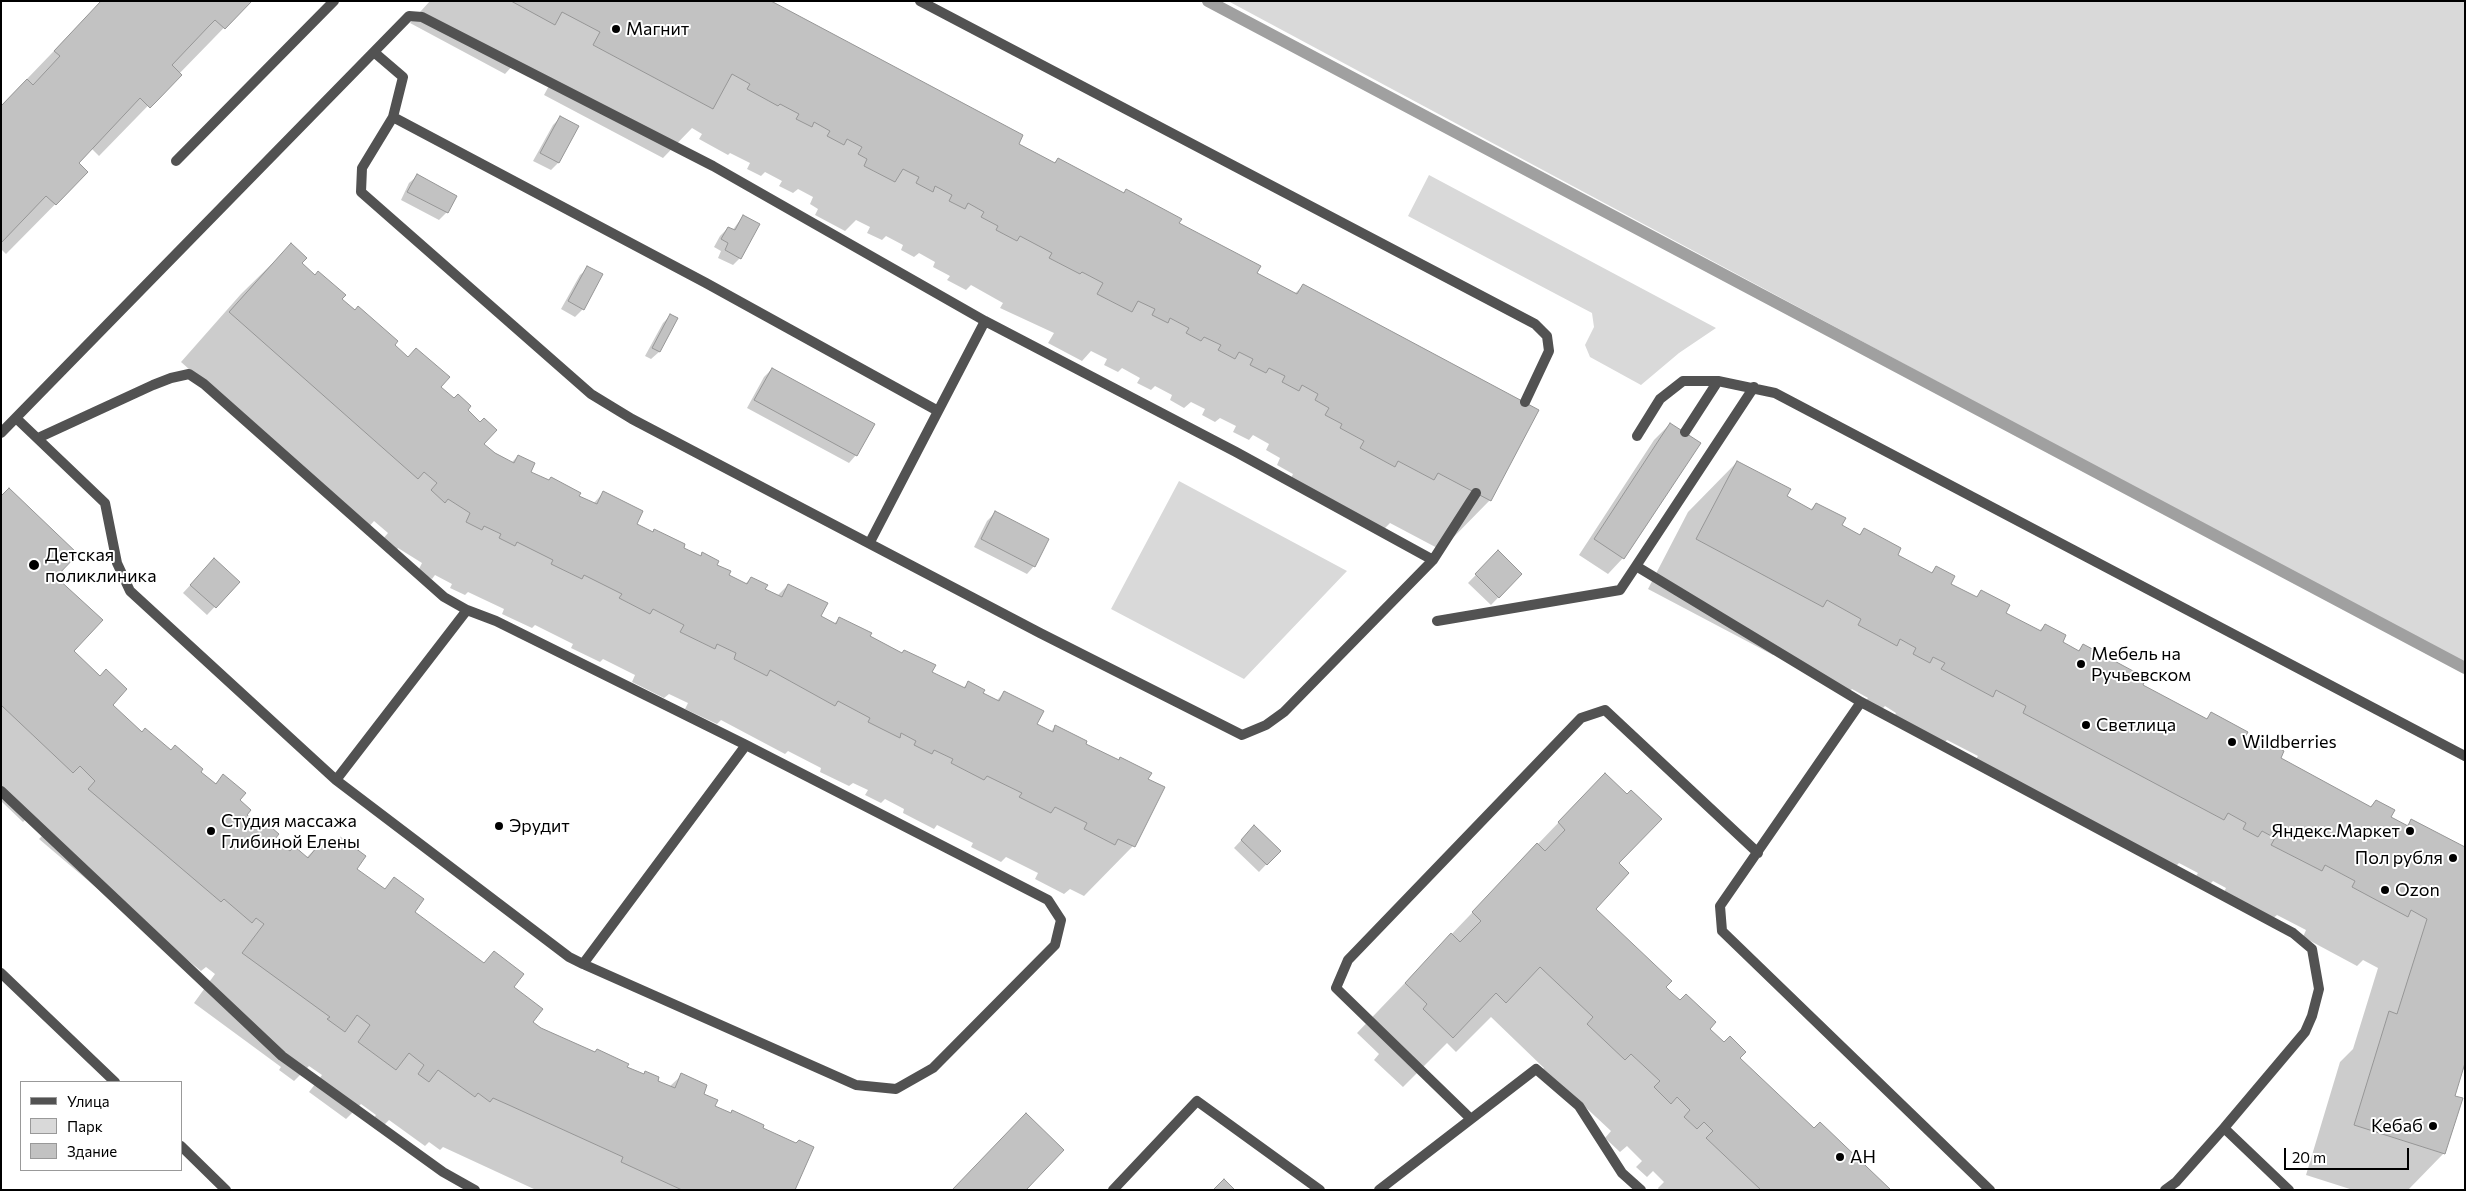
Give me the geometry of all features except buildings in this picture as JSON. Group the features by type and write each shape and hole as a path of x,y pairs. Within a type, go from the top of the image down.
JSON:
{"street":[{"path":"176,160 334,1"},
{"path":"920,1 1535,324 1546,336 1549,352 1525,402"},
{"path":"1,433 375,53 409,16 422,17 712,166 985,321 1236,452 1433,560"},
{"path":"375,53 403,77 393,117 362,168 361,192 591,394 632,419 870,542 1040,633 1242,735 1266,725 1284,712 1433,560 1476,493"},
{"path":"393,117 706,283 938,411"},
{"path":"870,542 985,321"},
{"path":"16,418 105,503 117,563 130,591 336,780 569,957 856,1085 896,1089 932,1068 1055,945 1061,920 1048,900 746,745 444,597 204,384 189,374 153,385 38,438"},
{"path":"1637,436 1660,399 1683,381 1718,381 1754,387 1775,393 2465,756"},
{"path":"1684,432 1718,381"},
{"path":"1437,621 1620,590 1754,387"},
{"path":"1636,566 1861,702 2293,933 2312,949 2319,989 2312,1016 2305,1032 2224,1128 2176,1182 2165,1190"},
{"path":"336,780 468,610"},
{"path":"1861,702 1720,906 1722,931 1990,1190"},
{"path":"1471,1118 1336,988 1348,960 1580,718 1605,710 1758,853"},
{"path":"583,964 746,745"},
{"path":"1,791 282,1056 443,1172 475,1190"},
{"path":"1,973 114,1081"},
{"path":"1379,1190 1536,1069 1579,1106 1622,1173 1641,1190"},
{"path":"1113,1190 1198,1101 1320,1190"},
{"path":"2224,1128 2289,1190"},
{"path":"182,1147 226,1190"}],"green space":[{"path":"1228,1 2465,1 2465,665"},
{"path":"1429,175 1716,328 1679,353 1641,385 1590,357 1585,345 1594,327 1592,313 1408,216"},
{"path":"1179,481 1347,571 1244,679 1111,609"}],"waterway":[{"path":"1208,1 2465,668"}],"place":[{"name":"Магнит","path":"616,29"},
{"name":"Детская поликлиника","path":"34,565"},
{"name":"Мебель на Ручьевском","path":"2081,664"},
{"name":"Светлица","path":"2086,725"},
{"name":"Wildberries","path":"2232,742"},
{"name":"Эрудит","path":"499,826"},
{"name":"Студия массажа Глибиной Елены","path":"211,831"},
{"name":"Яндекс.Маркет","path":"2410,831"},
{"name":"Пол рубля","path":"2453,858"},
{"name":"Ozon","path":"2385,890"},
{"name":"Кебаб","path":"2433,1126"},
{"name":"АН","path":"1840,1157"}]}
